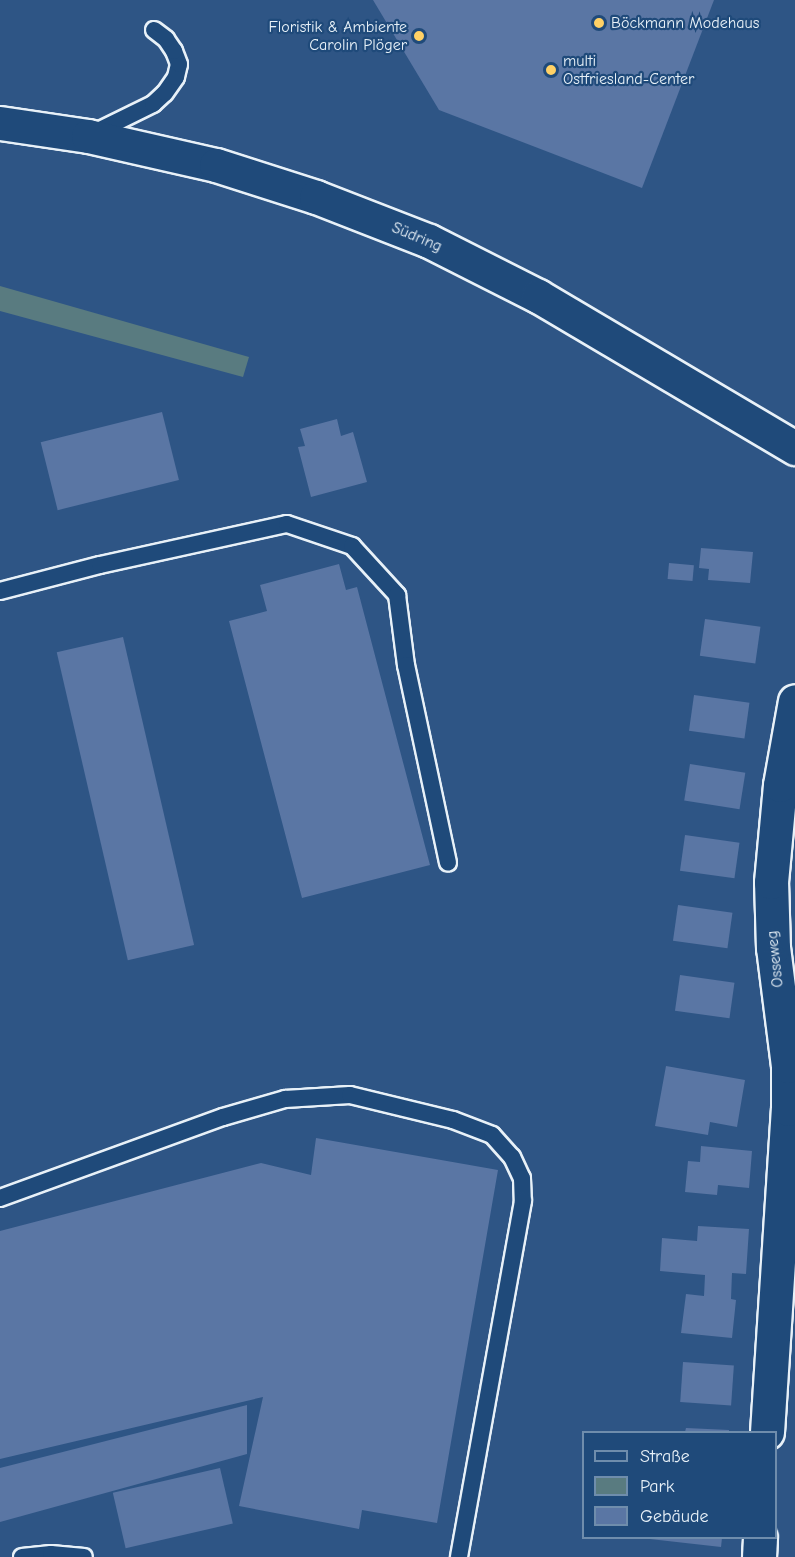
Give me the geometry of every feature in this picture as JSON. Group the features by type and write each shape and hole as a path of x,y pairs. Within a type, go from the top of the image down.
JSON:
{"main road":[{"name":"Südring","path":"0,123 88,136 227,169 316,197 429,241 538,296 795,448"},
{"name":"Osseweg","path":"767,1431 792,1109 773,948 771,882 780,785 795,701"},
{"path":"759,1557 760,1539"}],"lane":[{"path":"88,136 153,104 165,93 176,77 179,64 174,51 166,39 154,30"},
{"path":"0,591 100,565 287,524 352,546 397,595 406,665 448,863"},
{"path":"0,1198 223,1117 285,1099 350,1095 453,1120 492,1136 512,1157 522,1178 523,1201 459,1557"},
{"path":"21,1557 51,1554 84,1557"}],"green space":[{"path":"0,286 249,357 243,377 0,311"}],"building":[{"name":"multi Ostfriesland-Center","path":"373,0 714,0 642,188 439,110"},
{"path":"162,412 179,480 58,510 41,442"},
{"path":"337,419 341,436 353,432 367,482 311,497 298,447 305,446 300,429"},
{"path":"701,548 753,552 750,583 708,580 709,569 699,568"},
{"path":"669,563 694,565 693,581 668,579"},
{"path":"339,564 346,590 357,587 430,865 302,898 229,621 267,611 260,585"},
{"path":"705,619 760,627 755,663 700,656"},
{"path":"123,637 194,945 128,960 57,652"},
{"path":"694,695 749,703 744,738 689,731"},
{"path":"690,764 745,773 740,809 684,801"},
{"path":"685,835 739,843 734,878 680,871"},
{"path":"678,905 732,913 727,948 673,941"},
{"path":"680,975 734,983 729,1018 675,1011"},
{"path":"666,1066 745,1080 737,1127 710,1122 708,1135 655,1126"},
{"path":"316,1138 498,1170 437,1523 362,1510 359,1529 239,1506 263,1397 0,1459 0,1231 261,1163 311,1175"},
{"path":"701,1146 752,1151 749,1188 718,1185 717,1195 685,1192 688,1161 700,1162"},
{"path":"698,1226 749,1229 746,1274 732,1273 731,1299 736,1300 732,1338 681,1333 686,1294 704,1296 705,1275 660,1271 662,1238 697,1241"},
{"path":"683,1362 734,1366 731,1405 680,1402"},
{"path":"247,1405 247,1454 0,1522 0,1468"},
{"path":"686,1428 729,1430 729,1431 685,1431"},
{"path":"220,1468 233,1524 126,1548 113,1493"},
{"path":"650,1539 722,1539 721,1547"}],"place":[{"name":"Böckmann Modehaus","path":"599,23"},
{"name":"Floristik & Ambiente Carolin Plöger","path":"419,36"},
{"name":"multi Ostfriesland-Center","path":"551,70"}]}
